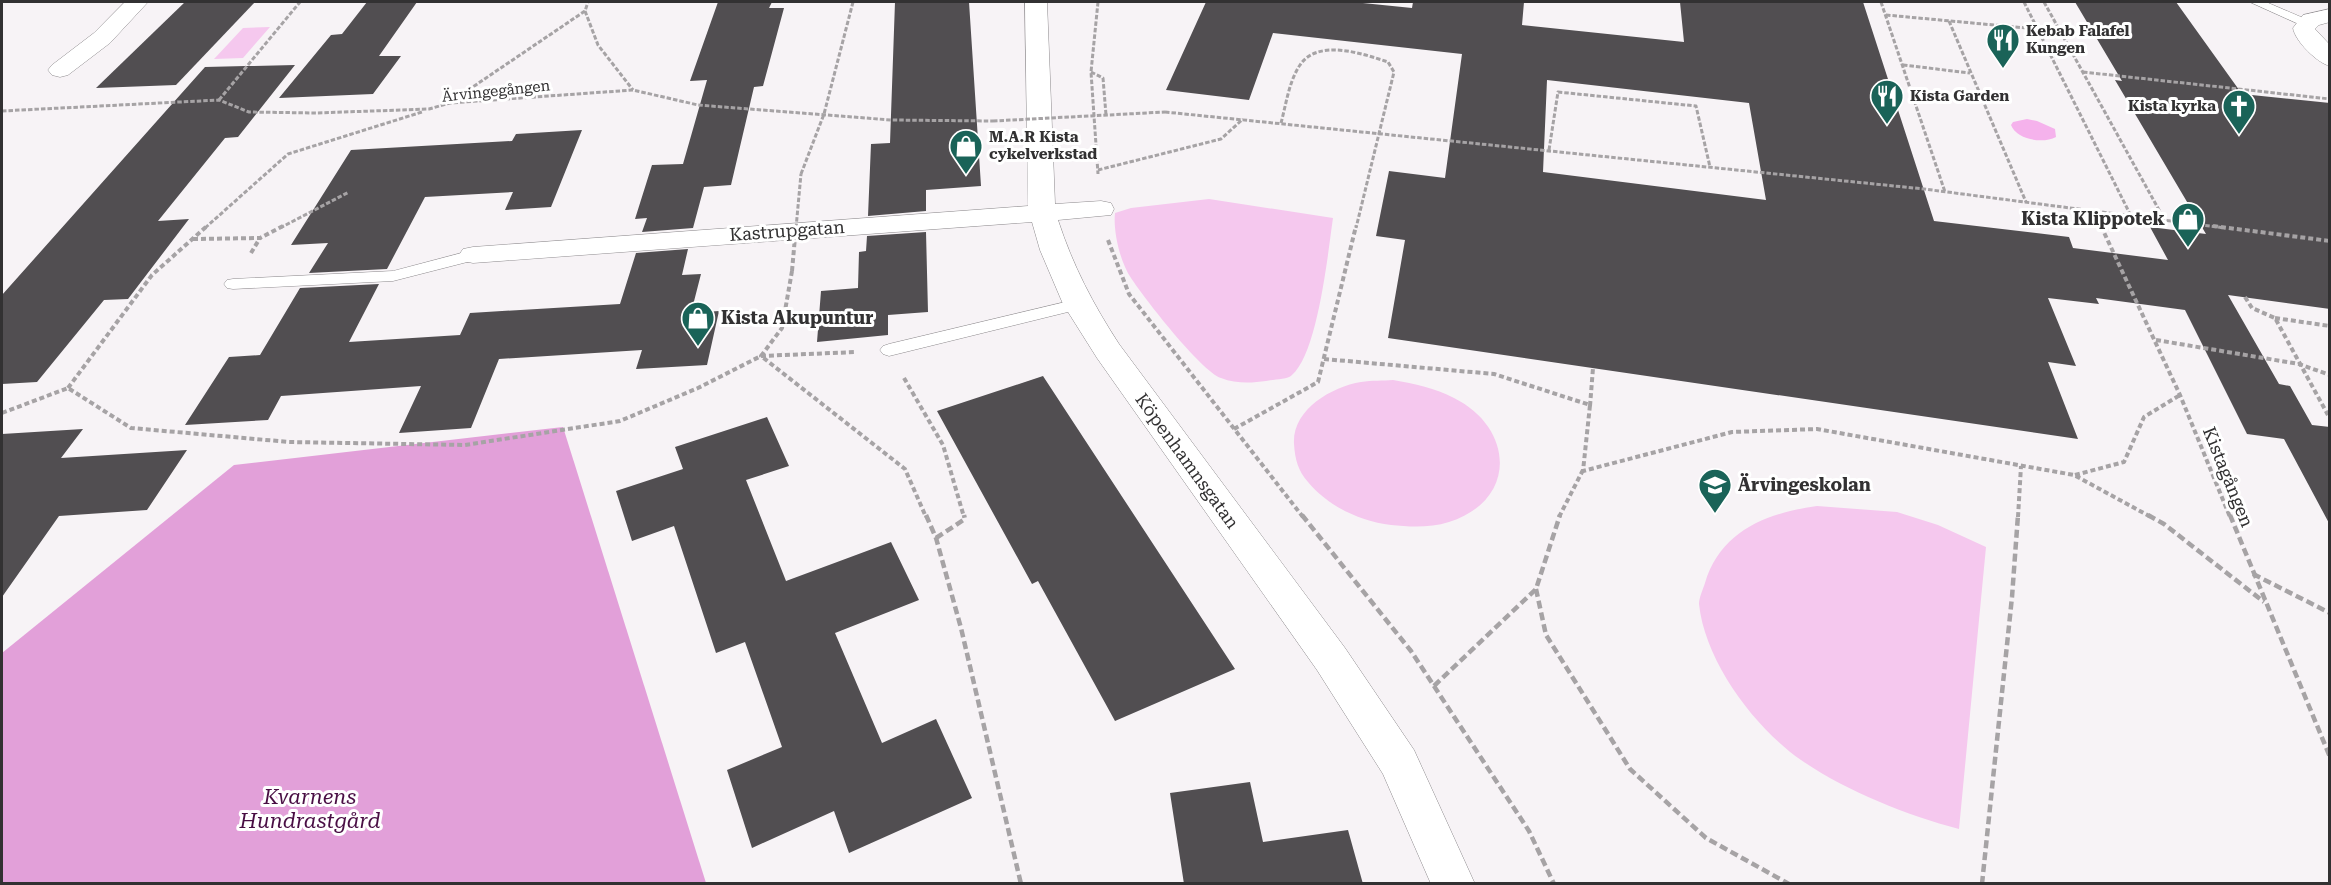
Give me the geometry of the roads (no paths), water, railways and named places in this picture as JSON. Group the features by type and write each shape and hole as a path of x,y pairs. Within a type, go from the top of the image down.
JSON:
{"street":[{"path":"60,70 102,38 137,2"},
{"name":"Köpenhamnsgatan","path":"1036,2 1042,212 1054,250 1078,304 1108,351 1331,659 1392,754 1453,884"},
{"path":"2330,15 2319,16 2304,28 2305,33 2330,59"},
{"name":"Kastrupgatan","path":"473,255 1101,209"}],"lane":[{"path":"2256,2 2308,23"},
{"path":"233,284 393,276 473,255"},
{"path":"889,350 1078,304"}],"place":[{"name":"Kebab Falafel Kungen","path":"2003,69"},
{"name":"Kista Garden","path":"1887,125"},
{"name":"Kista kyrka","path":"2239,135"},
{"name":"M.A.R Kista cykelverkstad","path":"966,175"},
{"name":"Kista Klippotek","path":"2188,248"},
{"name":"Kista Akupuntur","path":"698,347"},
{"name":"Ärvingeskolan","path":"1715,514"}],"park label":[{"name":"Kvarnens Hundrastgård","path":"310,809"}]}
